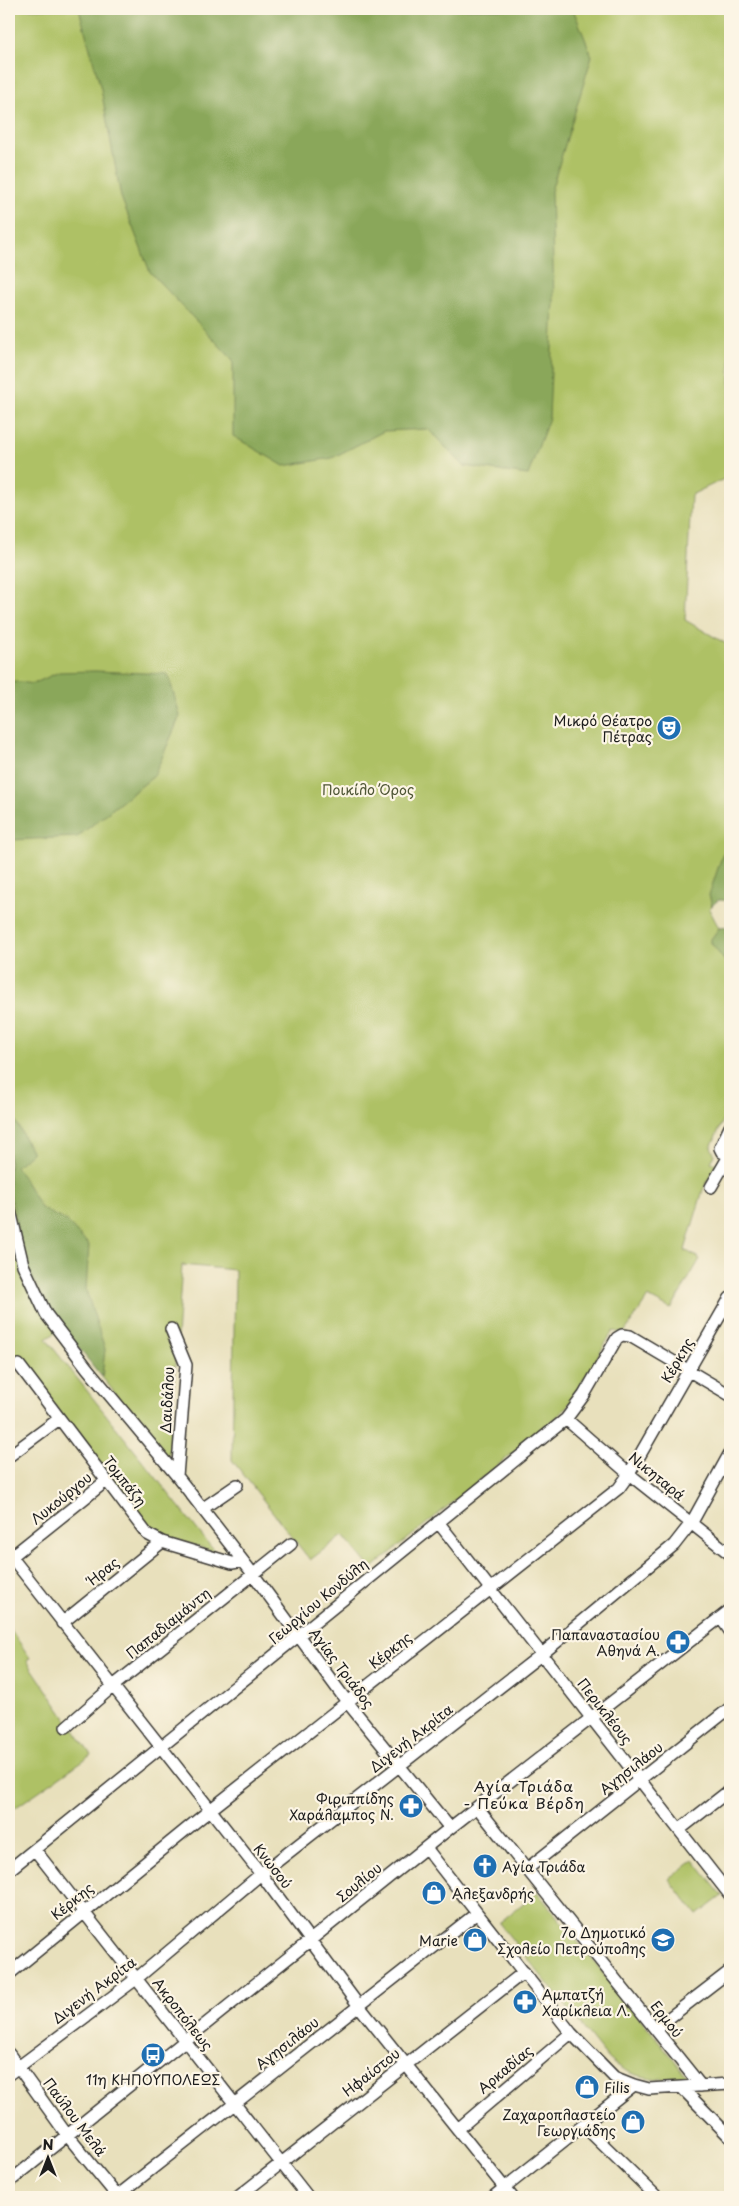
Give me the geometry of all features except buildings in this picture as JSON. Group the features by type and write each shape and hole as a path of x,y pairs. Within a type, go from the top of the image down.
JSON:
{"street":[{"path":"711,1187 727,1155 721,1145 730,1127"},
{"name":"Αγίας Τριάδος","path":"9,1206 22,1265 46,1314 87,1368 177,1476 348,1702 450,1828"},
{"name":"Κέρκης","path":"9,1974 210,1810 619,1488 630,1474 730,1298"},
{"name":"Δαιδάλου","path":"171,1329 186,1365 177,1476"},
{"name":"Γεωργίου Κονδύλη","path":"9,1870 300,1637 566,1419 584,1395 617,1338 622,1335 630,1336 687,1371"},
{"name":"Τομπάζη","path":"19,1365 148,1534 162,1542 232,1563 243,1561"},
{"path":"687,1371 730,1395"},
{"path":"9,1456 59,1419"},
{"name":"Νικηταρά","path":"566,1419 630,1474 730,1554"},
{"name":"Διγενή Ακρίτα","path":"9,2074 136,1978 261,1874 542,1654 674,1545 692,1522 730,1453"},
{"name":"Λυκούργου","path":"10,1555 106,1481"},
{"path":"202,1509 238,1485"},
{"name":"Περικλέους","path":"438,1522 730,1896"},
{"name":"Ήρας","path":"62,1623 162,1542"},
{"name":"Παπαδιαμάντη","path":"66,1727 112,1687 291,1544"},
{"name":"Κνωσού","path":"10,1555 261,1874 359,2006 508,2193"},
{"path":"726,1614 730,1631"},
{"name":"Σουλίου","path":"9,2182 450,1828 726,1614"},
{"name":"Αγησιλάου","path":"527,1869 730,1708"},
{"path":"679,1830 730,1790"},
{"name":"Ερμού","path":"477,1807 701,2086"},
{"path":"426,1848 571,2033 614,2077 634,2085 650,2088 682,2088 730,2084"},
{"name":"Ακροπόλεως","path":"35,1850 308,2197"},
{"name":"Αγησιλάου","path":"117,2197 477,1912"},
{"path":"656,2028 730,1971"},
{"name":"Ηφαίστου","path":"238,2197 524,1972"},
{"name":"Αρκαδίας","path":"458,2128 571,2033"},
{"name":"Παύλου Μελά","path":"9,2054 67,2135 117,2197"},
{"path":"494,2197 508,2193 634,2085"},
{"path":"682,2088 730,2137"},
{"path":"584,2126 657,2197"}],"green space":[{"name":"Ποικίλο Όρος","path":"9,9 730,9 730,476 691,495 685,620 730,646 730,867 709,909 719,928 716,933 730,968 730,1106 711,1147 715,1155 711,1162 716,1164 703,1190 685,1250 700,1259 671,1309 648,1297 624,1333 613,1331 568,1405 557,1417 371,1569 343,1535 310,1560 232,1460 235,1270 182,1265 169,1453 167,1458 102,1377 103,1370 67,1325 46,1339 215,1552 150,1531 21,1361 9,1369"},
{"path":"79,9 573,9 592,56 551,191 554,302 549,418 528,475 464,466 428,429 384,431 332,458 284,466 233,436 233,360 150,272 121,197 101,89"},
{"path":"95,671 168,674 180,716 154,776 77,837 9,840 9,684 13,681 33,684 59,672"},
{"path":"730,844 730,901 718,900 712,906 709,895 722,856"},
{"path":"729,927 725,932 730,936 730,968 711,943 711,939 719,928"},
{"path":"9,1108 32,1153 16,1166 41,1208 66,1221 89,1245 86,1290 105,1349 102,1377 65,1331 42,1297 24,1261 9,1187"},
{"path":"9,1627 30,1658 27,1661 91,1755 9,1812"},
{"path":"694,1860 722,1896 697,1915 669,1879"},
{"path":"537,1892 689,2078 657,2079 636,2075 617,2066 608,2059 499,1923"}],"place":[{"name":"Μικρό Θέατρο Πέτρας","path":"669,728"},
{"name":"Παπαναστασίου Αθηνά Α.","path":"678,1642"},
{"name":"Φιριππίδης Χαράλαμπος Ν.","path":"411,1806"},
{"name":"Αγία Τριάδα","path":"485,1866"},
{"name":"Αλεξανδρής","path":"434,1893"},
{"name":"Marie","path":"475,1940"},
{"name":"7ο Δημοτικό Σχολείο Πετρούπολης","path":"663,1940"},
{"name":"Αμπατζή Χαρίκλεια Λ.","path":"525,2002"},
{"name":"11η ΚΗΠΟΥΠΟΛΕΩΣ","path":"153,2055"},
{"name":"Filis","path":"587,2087"},
{"name":"Ζαχαροπλαστείο Γεωργιάδης","path":"633,2122"}],"district":[{"name":"Αγία Τριάδα - Πεύκα Βέρδη","path":"524,1794"}]}
